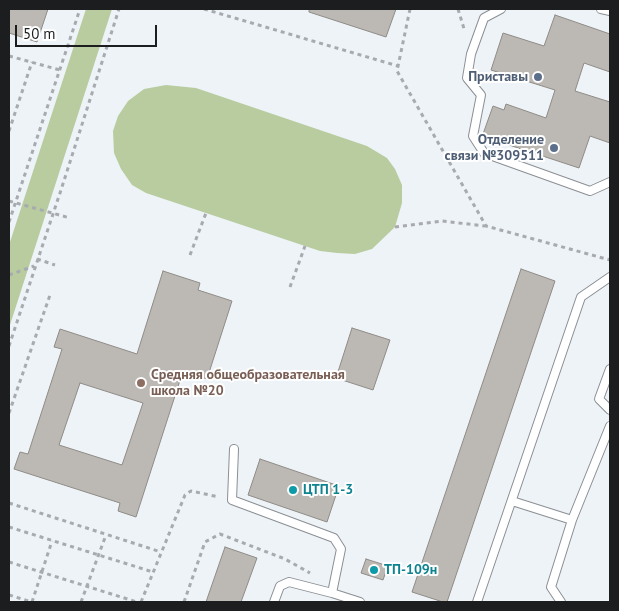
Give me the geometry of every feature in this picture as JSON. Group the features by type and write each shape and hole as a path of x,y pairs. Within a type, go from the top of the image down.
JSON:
{"lane":[{"path":"501,9 484,18 471,54 467,78 480,95 473,136 484,153 590,191 610,182"},
{"path":"600,9 610,11"},
{"path":"477,602 580,297 610,278"},
{"path":"610,369 599,399 610,410"},
{"path":"561,602 551,587 572,520 610,426"},
{"path":"234,449 232,500 334,538 342,550 333,590"},
{"path":"512,501 572,520"},
{"path":"274,602 280,586 289,582 333,590 360,602"}],"path":[{"path":"9,222 80,9"},
{"path":"9,346 118,9"},
{"path":"204,9 398,66"},
{"path":"410,9 397,71 486,226"},
{"path":"9,56 60,70"},
{"path":"9,131 32,62"},
{"path":"9,201 70,218"},
{"path":"190,255 206,213"},
{"path":"395,227 442,220 486,226 610,260"},
{"path":"290,287 305,246"},
{"path":"37,259 55,265"},
{"path":"9,275 35,266"},
{"path":"9,413 50,296"},
{"path":"141,602 185,495 191,491 232,500"},
{"path":"9,503 161,552"},
{"path":"9,527 153,572"},
{"path":"184,602 205,542 220,534 285,559 333,590"},
{"path":"81,602 106,535"},
{"path":"9,595 33,602 52,541"},
{"path":"9,562 137,602"}],"green space":[{"path":"86,9 112,9 9,328 9,245"},
{"path":"166,85 196,88 367,146 387,158 395,169 402,185 402,203 395,227 372,249 355,254 320,251 146,193 132,185 121,169 114,153 113,131 118,116 128,101 144,89"}],"building":[{"path":"9,9 48,9 37,42 9,33"},
{"path":"309,9 396,9 386,37 309,12"},
{"path":"555,15 610,34 610,72 584,63 575,91 610,102 610,143 590,136 579,168 497,141 498,139 483,134 493,106 504,110 506,104 546,118 555,90 491,70 503,33 544,46"},
{"path":"521,269 555,281 447,602 443,602 412,592"},
{"path":"163,271 200,283 198,290 232,301 207,379 183,371 136,517 118,511 120,503 14,469 20,452 28,454 62,349 54,347 60,329 137,354","holes":["80,383 143,403 122,465 59,445"]},
{"path":"352,328 390,340 373,390 336,378"},
{"name":"ЦТП 1-3","path":"260,459 339,486 327,522 248,495"},
{"path":"225,547 257,558 241,602 206,602"},
{"name":"ТП-109н","path":"366,559 388,566 383,580 361,573"}],"place":[{"name":"Приставы","path":"538,77"},
{"name":"Отделение связи №309511","path":"554,148"},
{"name":"Средняя общеобразовательная школа №20","path":"141,383"},
{"name":"ЦТП 1-3","path":"293,490"},
{"name":"ТП-109н","path":"374,570"}]}
